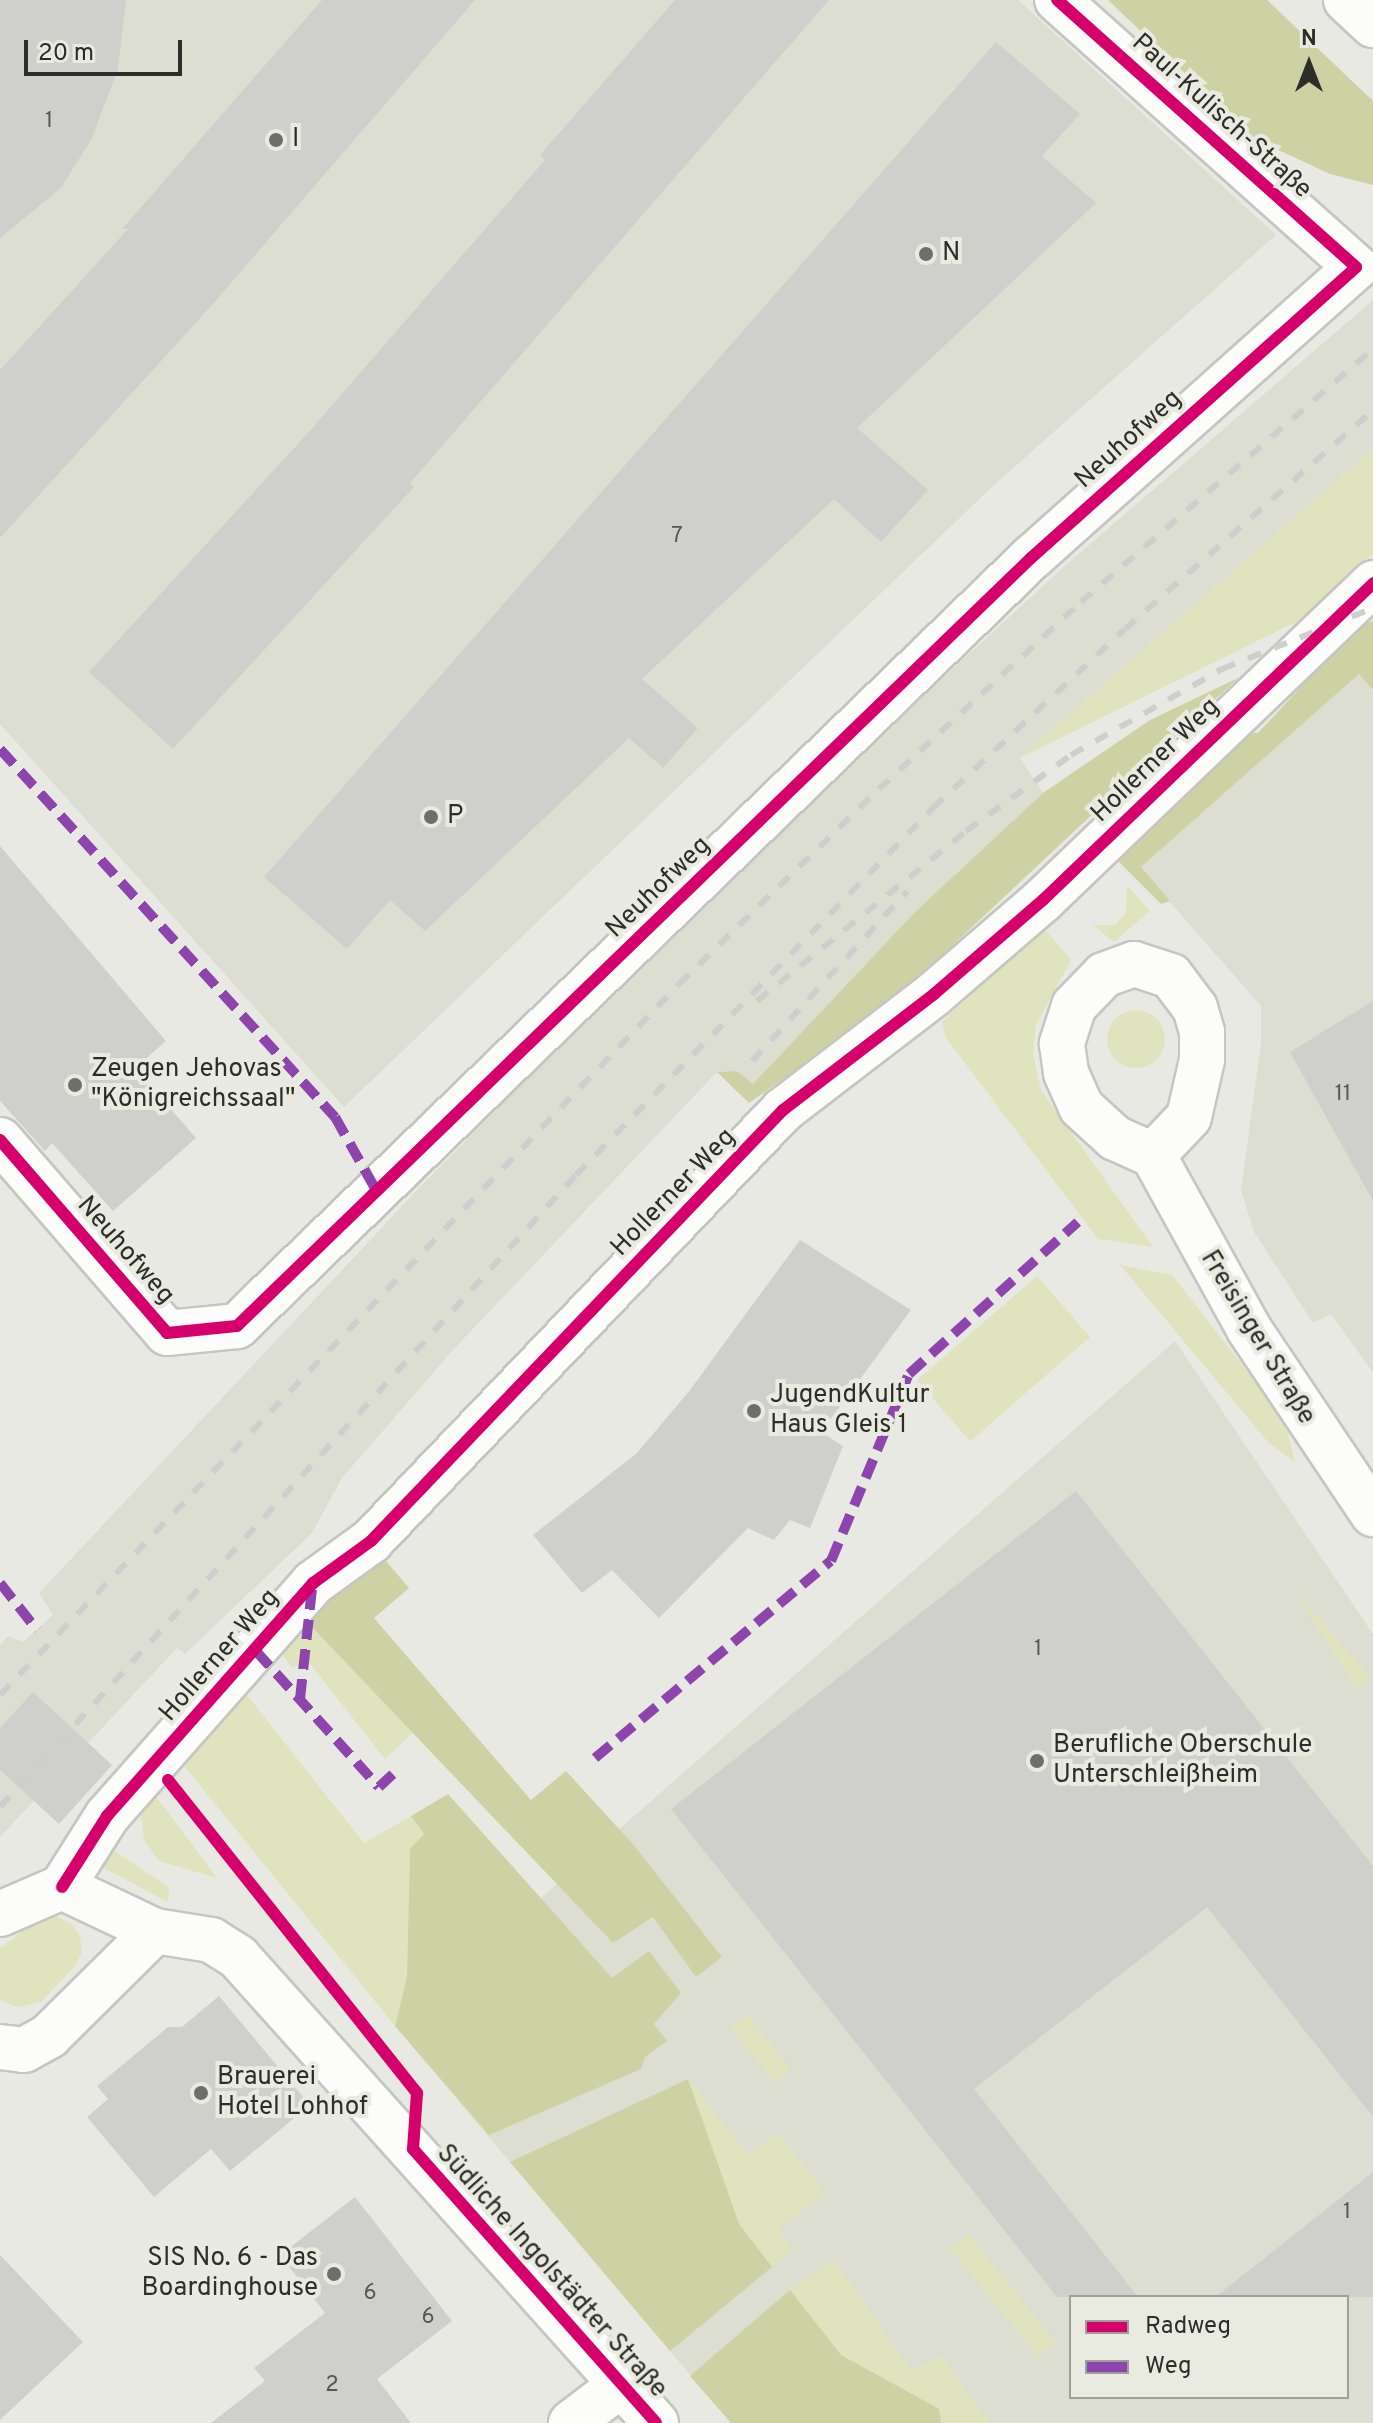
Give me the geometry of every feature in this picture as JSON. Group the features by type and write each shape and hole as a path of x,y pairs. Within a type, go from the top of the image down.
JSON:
{"street":[{"name":"Paul-Kulisch-Straße","path":"1057,0 1356,267"},
{"path":"1346,0 1373,25"},
{"name":"Neuhofweg","path":"0,1140 167,1333 237,1326 1031,558 1356,267"},
{"name":"Hollerner Weg","path":"62,1887 107,1816 313,1583 371,1541 783,1110 934,994 1043,900 1373,583"},
{"name":"Freisinger Straße","path":"1153,1155 1249,1329 1373,1514"},
{"path":"0,1914 62,1887"},
{"name":"Südliche Ingolstädter Straße","path":"62,1887 155,1931 211,1940 238,1957 656,2423"},
{"path":"0,2047 24,2050 49,2036 155,1931"},
{"path":"571,2423 622,2384"}],"shaded area":[{"path":"0,0 1018,0 1276,235 993,486 344,1107 0,724"},
{"path":"1373,300 1373,449 1020,758 1043,793 915,912 753,1084 737,1071 717,1072 453,1350 342,1478 312,1533 185,1654 177,1648 0,1837 0,1645 8,1636 23,1642 53,1615 39,1593 420,1187 732,871 1066,565"},
{"path":"1359,674 1373,690 1373,1373 1331,1314 1313,1323 1254,1232 1241,1190 1261,1043 1261,1006 1140,868"},
{"name":"Berufliche Oberschule Unterschleißheim","path":"1175,1341 1373,1634 1373,2423 731,2423 395,2026"}],"green space":[{"path":"1108,0 1267,0 1373,101 1373,185 1330,174 1253,138"},
{"path":"1373,449 1373,554 1308,616 1020,758"},
{"path":"1373,621 1373,690 1359,674 1141,867 1170,901 1161,904 1108,851 1237,732 1258,733 1358,626"},
{"path":"1238,678 894,1000 749,1103 717,1072 737,1071 753,1084 915,912 1043,793 1150,720"},
{"path":"1127,885 1150,911 1114,942 1093,925 1115,925 1126,913"},
{"path":"1043,927 1071,960 1036,1025 1033,1054 1041,1090 1153,1247 1098,1239 946,1038 942,1022"},
{"path":"1136,1010 1147,1012 1156,1019 1163,1028 1163,1050 1156,1059 1147,1066 1136,1068 1125,1066 1116,1059 1109,1050 1107,1039 1109,1028 1116,1019 1125,1012"},
{"path":"1120,1265 1172,1275 1285,1420 1295,1463 1268,1442"},
{"path":"1037,1276 1090,1337 970,1441 917,1380"},
{"path":"386,1561 409,1588 374,1618 531,1800 566,1771 632,1843 722,1957 696,1977 653,1917 613,1943 308,1623 352,1579"},
{"path":"1292,1589 1370,1676 1357,1689"},
{"path":"308,1623 413,1733 385,1759 306,1659 293,1668 278,1650"},
{"path":"239,1685 364,1843 411,1816 424,1834 410,1849 407,1977 395,2026 177,1757"},
{"path":"151,1790 217,1878 159,1861 144,1840 141,1817"},
{"path":"448,1794 612,1978 649,1951 681,1993 654,2024 667,2041 645,2057 641,2069 489,2135 395,2026 407,1977 410,1849 424,1834 411,1816"},
{"path":"107,1846 169,1887 168,1902 100,1866"},
{"path":"55,1916 72,1924 80,1936 82,1952 75,1966 41,2002 17,2007 4,2002 0,1998 0,1948 38,1920"},
{"path":"747,2015 791,2069 775,2083 731,2028"},
{"path":"688,2079 748,2155 779,2133 825,2193 778,2229 793,2249 772,2267 739,2224"},
{"path":"688,2079 739,2224 772,2267 670,2351 510,2162"},
{"path":"968,2234 1056,2343 1038,2357 950,2248"},
{"path":"834,2260 912,2372 941,2355 989,2423 941,2423 939,2409 841,2355 790,2290"},
{"path":"790,2290 841,2355 939,2409 941,2423 731,2423 690,2376"}],"building":[{"path":"0,0 126,0 118,69 92,138 61,188 0,238"},
{"path":"322,0 475,0 212,305 0,538 0,370 128,229 122,229"},
{"path":"675,0 829,0 410,483 414,487 173,749 89,672 307,434 545,160 540,155"},
{"path":"996,42 1080,114 1042,156 1096,203 857,428 928,490 881,542 834,499 642,679 698,728 663,768 629,738 425,931 390,900 347,949 264,877"},
{"name":"Zeugen Jehovas \"Königreichssaal\"","path":"0,846 166,1041 135,1068 196,1138 113,1211 52,1143 45,1151 0,1101"},
{"path":"1373,1001 1373,1201 1290,1052"},
{"name":"JugendKultur Haus Gleis 1","path":"800,1240 911,1310 821,1432 843,1446 810,1528 790,1520 774,1540 748,1528 659,1618 612,1570 582,1593 533,1535 637,1453 690,1390"},
{"path":"1076,1491 1373,1866 1373,2117 1207,1907 974,2089 1136,2295 1057,2297 671,1809"},
{"path":"33,1692 112,1765 59,1824 0,1770 0,1728"},
{"name":"Brauerei Hotel Lohhof","path":"219,1996 310,2105 230,2171 211,2149 154,2197 87,2117 108,2099 97,2086 168,2027 182,2027"},
{"path":"1373,2172 1373,2297 1218,2295"},
{"path":"355,2197 452,2321 377,2379 411,2423 211,2423 265,2381 254,2368 325,2313 280,2255"},
{"path":"0,2255 83,2342 0,2420"}],"railway":[{"path":"0,1695 679,984 879,789 1081,602 1373,349"},
{"path":"0,1807 576,1175 933,808 1125,629 1373,410"},
{"path":"757,1001 966,831 1071,755 1222,669 1373,608"},
{"path":"752,1061 907,891"}],"marked path":[{"path":"0,749 335,1117 376,1190 371,1195"},
{"path":"595,1758 831,1561 909,1374 1078,1222"},
{"path":"0,1583 37,1630"},
{"path":"300,1699 312,1588"},
{"path":"256,1651 379,1787 393,1774"}],"cycle path":[{"path":"0,1140 167,1333 237,1326 1031,558 1356,267 1057,0"},
{"path":"62,1887 107,1816 313,1583 371,1541 783,1110 934,994 1043,900 1373,583"},
{"path":"168,1780 417,2093 413,2149 656,2423"}],"place":[{"name":"I","path":"276,140"},
{"name":"N","path":"926,254"},
{"name":"P","path":"431,817"},
{"name":"Zeugen Jehovas \"Königreichssaal\"","path":"75,1085"},
{"name":"JugendKultur Haus Gleis 1","path":"754,1411"},
{"name":"Berufliche Oberschule Unterschleißheim","path":"1037,1761"},
{"name":"Brauerei Hotel Lohhof","path":"201,2093"},
{"name":"SIS No. 6 - Das Boardinghouse","path":"334,2274"}]}
